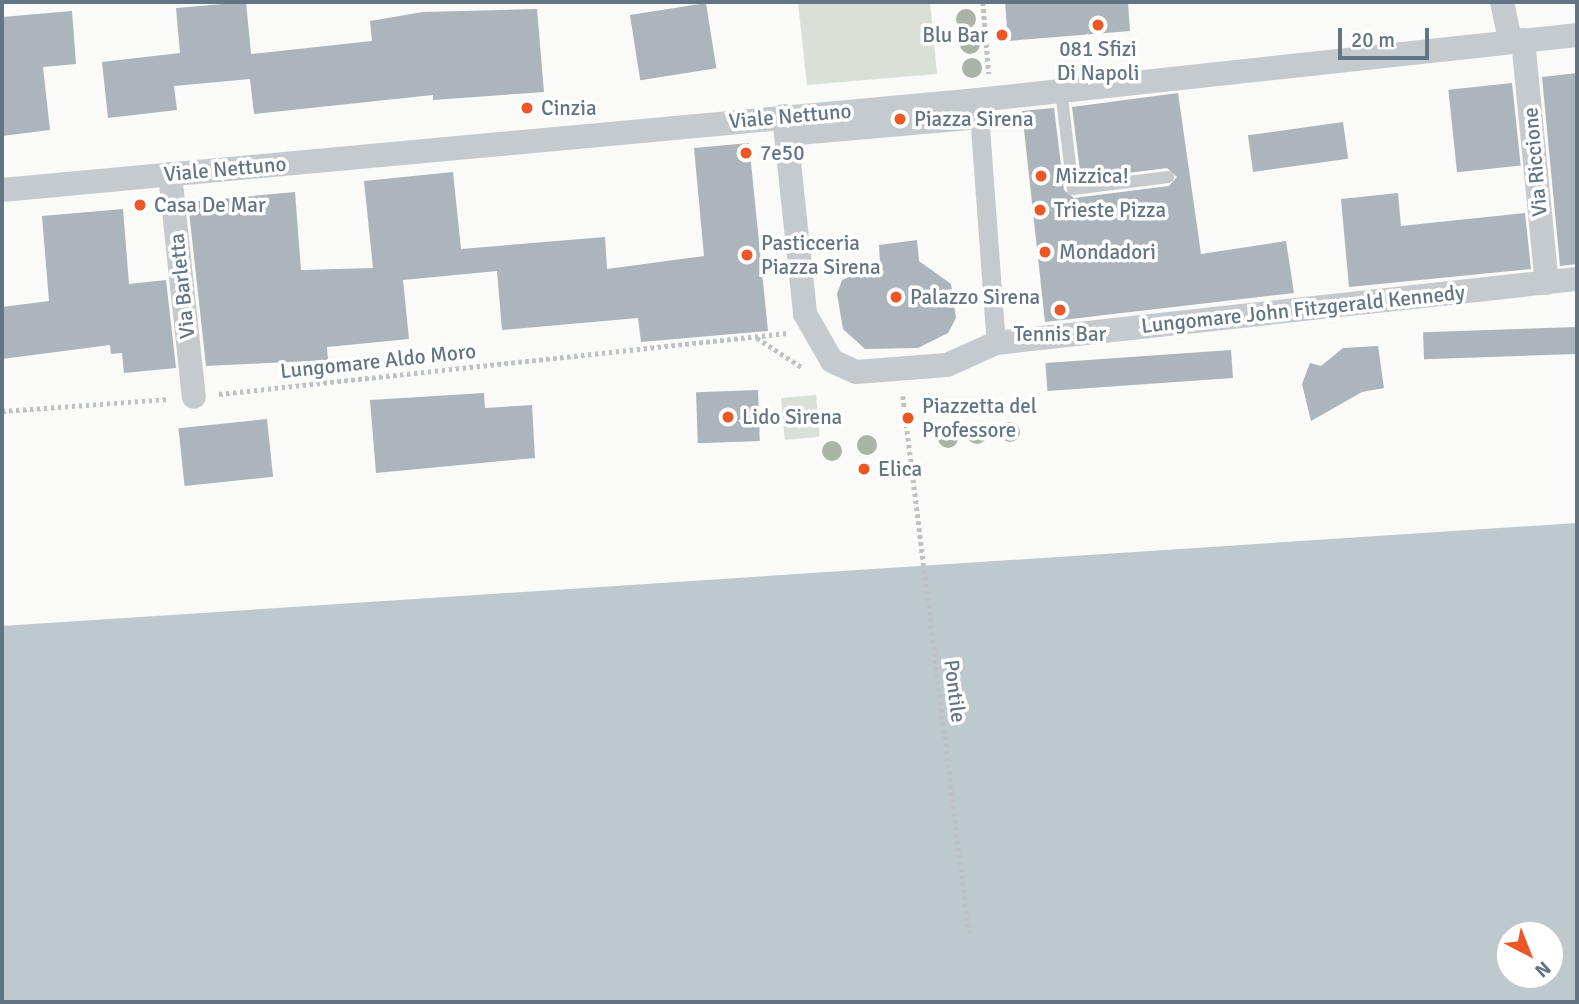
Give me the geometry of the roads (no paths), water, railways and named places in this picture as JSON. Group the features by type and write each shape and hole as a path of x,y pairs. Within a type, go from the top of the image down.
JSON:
{"street":[{"name":"Via Riccione","path":"1502,2 1516,41 1547,283"},
{"name":"Viale Nettuno","path":"2,190 170,174 786,126 983,106 1061,90 1577,35"},
{"path":"786,126 805,314 832,360 868,374 906,373 960,362 996,343 983,106"},
{"name":"Via Barletta","path":"170,174 194,397"},
{"name":"Lungomare John Fitzgerald Kennedy","path":"996,343 1577,279"}],"lane":[{"path":"1061,90 1073,189 1168,177"}],"place":[{"name":"081 Sfizi Di Napoli","path":"1098,25"},
{"name":"Blu Bar","path":"1002,35"},
{"name":"Cinzia","path":"527,108"},
{"name":"Piazza Sirena","path":"900,119"},
{"name":"7e50","path":"746,153"},
{"name":"Mizzica!","path":"1041,176"},
{"name":"Casa De Mar","path":"140,205"},
{"name":"Trieste Pizza","path":"1040,210"},
{"name":"Mondadori","path":"1045,252"},
{"name":"Pasticceria Piazza Sirena","path":"747,255"},
{"name":"Palazzo Sirena","path":"896,297"},
{"name":"Tennis Bar","path":"1060,310"},
{"name":"Lido Sirena","path":"728,417"},
{"name":"Piazzetta del Professore","path":"908,418"},
{"name":"Elica","path":"864,469"}]}
